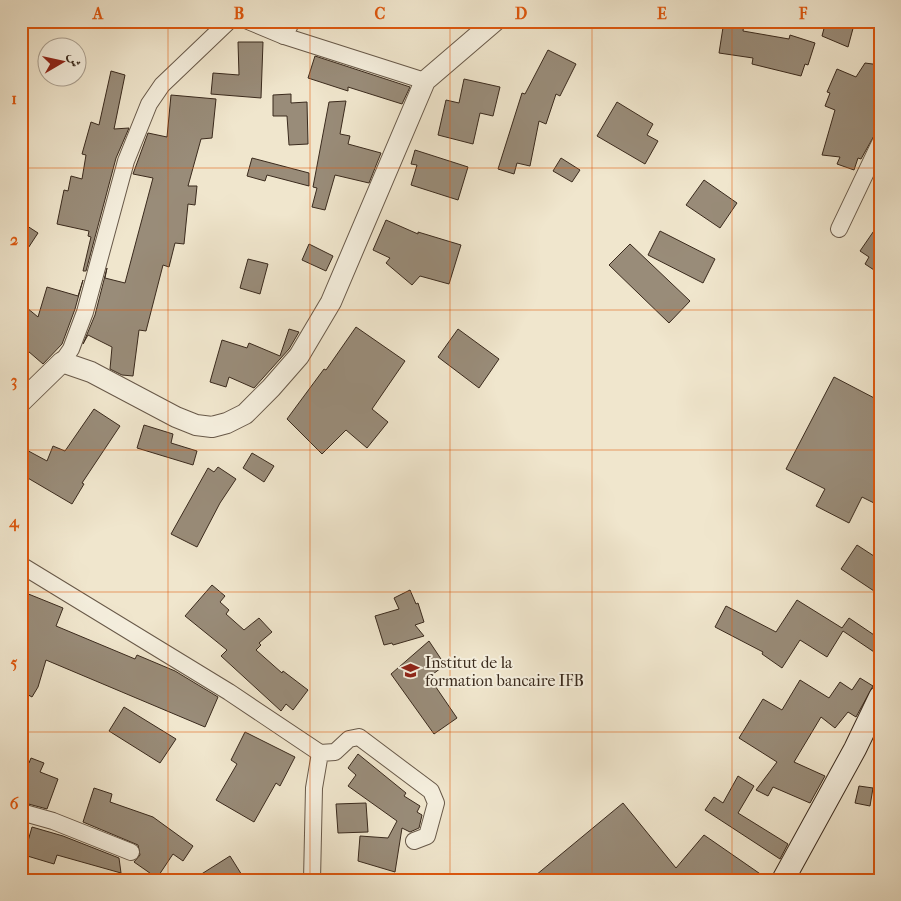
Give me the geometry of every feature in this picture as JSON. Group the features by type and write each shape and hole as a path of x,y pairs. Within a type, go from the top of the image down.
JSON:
{"main road":[{"path":"783,880 858,743 880,697"}],"street":[{"path":"21,402 62,362 71,349 85,312 126,161 149,104 162,85 229,21"},
{"path":"248,21 284,36 425,81"},
{"path":"284,36 292,21"},
{"path":"62,362 92,372 176,417 196,425 212,427 227,423 245,414 299,356 331,302 425,81 494,21"},
{"path":"839,229 880,143"},
{"path":"21,565 229,692 320,753 335,752 349,739 359,737 431,791 436,803 427,836 414,841"},
{"path":"312,880 314,788 320,753"},
{"path":"21,812 53,821 131,852"}],"building":[{"path":"724,21 744,23 743,31 789,39 790,35 815,43 808,65 805,64 801,76 752,64 753,58 719,53"},
{"path":"826,21 855,21 848,47 822,36"},
{"path":"238,42 263,42 261,98 211,94 213,73 239,75"},
{"path":"548,50 576,64 560,96 556,94 546,124 539,121 530,166 517,163 514,174 498,169 522,93 525,94"},
{"path":"315,56 410,87 402,104 348,87 348,91 308,78"},
{"path":"865,63 880,65 880,108 875,134 861,159 858,158 854,170 837,164 840,157 822,155 835,110 825,106 830,93 827,92 837,69 856,77"},
{"path":"111,71 125,75 114,129 129,128 116,158 86,271 83,271 91,237 88,236 89,231 57,224 64,190 68,191 71,176 82,179 86,155 82,154 91,122 99,125"},
{"path":"464,79 500,87 493,116 480,113 473,144 438,135 446,100 459,103"},
{"path":"291,94 291,103 307,102 308,144 289,145 287,116 273,116 273,95"},
{"path":"171,95 216,99 212,138 201,139 188,186 197,186 195,205 188,204 184,244 175,243 169,267 163,265 146,331 139,330 133,376 122,375 110,369 112,347 88,335 83,344 95,315 107,268 105,278 125,283 153,178 133,174 148,133 167,137"},
{"path":"346,101 340,134 350,136 348,144 381,153 369,183 335,175 325,210 312,207 317,188 313,187 329,102"},
{"path":"617,102 653,124 647,135 658,141 645,164 597,136"},
{"path":"415,150 468,167 458,200 411,185 417,165 411,164"},
{"path":"252,158 309,173 309,186 267,175 265,181 247,176"},
{"path":"561,158 580,170 572,182 553,171"},
{"path":"704,180 737,203 720,228 686,205"},
{"path":"386,220 418,234 418,232 461,245 449,284 420,276 412,285 386,263 390,258 373,250"},
{"path":"21,222 38,233 21,259"},
{"path":"880,222 880,274 865,264 869,257 860,251"},
{"path":"660,231 715,259 703,283 648,255"},
{"path":"309,244 333,256 326,271 302,260"},
{"path":"630,244 690,301 669,323 609,265"},
{"path":"248,259 268,264 260,294 240,288"},
{"path":"83,280 75,309 62,344 43,364 21,345 21,303 38,317 47,287 78,296"},
{"path":"356,327 405,361 372,409 388,422 367,448 346,430 322,454 287,419 324,369 326,370"},
{"path":"289,329 299,332 289,349 254,388 229,377 226,387 210,382 222,340 247,348 249,343 280,356"},
{"path":"458,329 499,359 479,388 438,357"},
{"path":"834,377 880,401 880,455 875,464 880,466 880,506 862,497 849,523 816,506 825,489 786,469"},
{"path":"94,409 120,426 82,483 84,484 72,504 21,474 21,447 47,461 53,446 65,451"},
{"path":"144,425 173,434 171,443 197,451 193,465 137,448"},
{"path":"252,453 274,466 264,482 243,468"},
{"path":"218,467 236,479 220,503 197,547 171,534 208,468 214,472"},
{"path":"857,545 880,560 880,583 874,591 841,569"},
{"path":"212,585 225,596 220,602 229,610 226,614 244,630 259,618 272,632 259,643 261,645 256,650 282,673 283,671 308,690 293,710 286,704 281,711 221,656 227,650 185,616"},
{"path":"410,590 416,604 418,603 424,622 415,625 424,636 393,645 392,643 384,645 375,616 399,609 394,598"},
{"path":"21,591 63,608 56,626 135,659 137,655 175,671 218,697 205,727 46,660 38,687 32,697 21,691"},
{"path":"797,600 842,628 849,618 880,639 880,656 843,631 827,657 800,640 782,668 762,654 763,652 715,627 726,606 776,632"},
{"path":"429,641 445,665 429,677 457,718 434,734 391,674"},
{"path":"860,678 873,686 856,717 848,712 835,728 821,717 794,762 825,776 810,803 773,787 768,796 756,790 777,762 739,738 763,699 782,710 800,680 829,698 840,682 852,690"},
{"path":"124,707 176,739 160,763 109,731"},
{"path":"245,732 295,757 280,786 276,783 254,822 216,800 237,764 231,760"},
{"path":"358,754 406,793 404,796 420,806 417,812 422,815 419,828 410,832 402,828 395,872 358,861 360,836 388,838 397,821 348,786 356,775 348,768"},
{"path":"31,758 44,763 40,772 58,779 47,809 21,802 21,760 29,763"},
{"path":"738,776 754,786 738,813 788,844 780,859 705,810 714,797 723,803"},
{"path":"859,786 873,788 870,806 855,803"},
{"path":"94,788 112,794 110,802 153,817 193,846 183,861 173,854 157,878 134,862 140,855 138,845 83,822"},
{"path":"366,803 368,832 338,833 336,804"},
{"path":"623,803 676,868 704,835 769,880 741,880 733,874 727,880 530,880"},
{"path":"32,827 63,836 119,858 121,873 57,855 54,864 24,855"},
{"path":"230,856 245,880 192,880"}],"place":[{"name":"Institut de la formation bancaire IFB","path":"411,671"}]}
